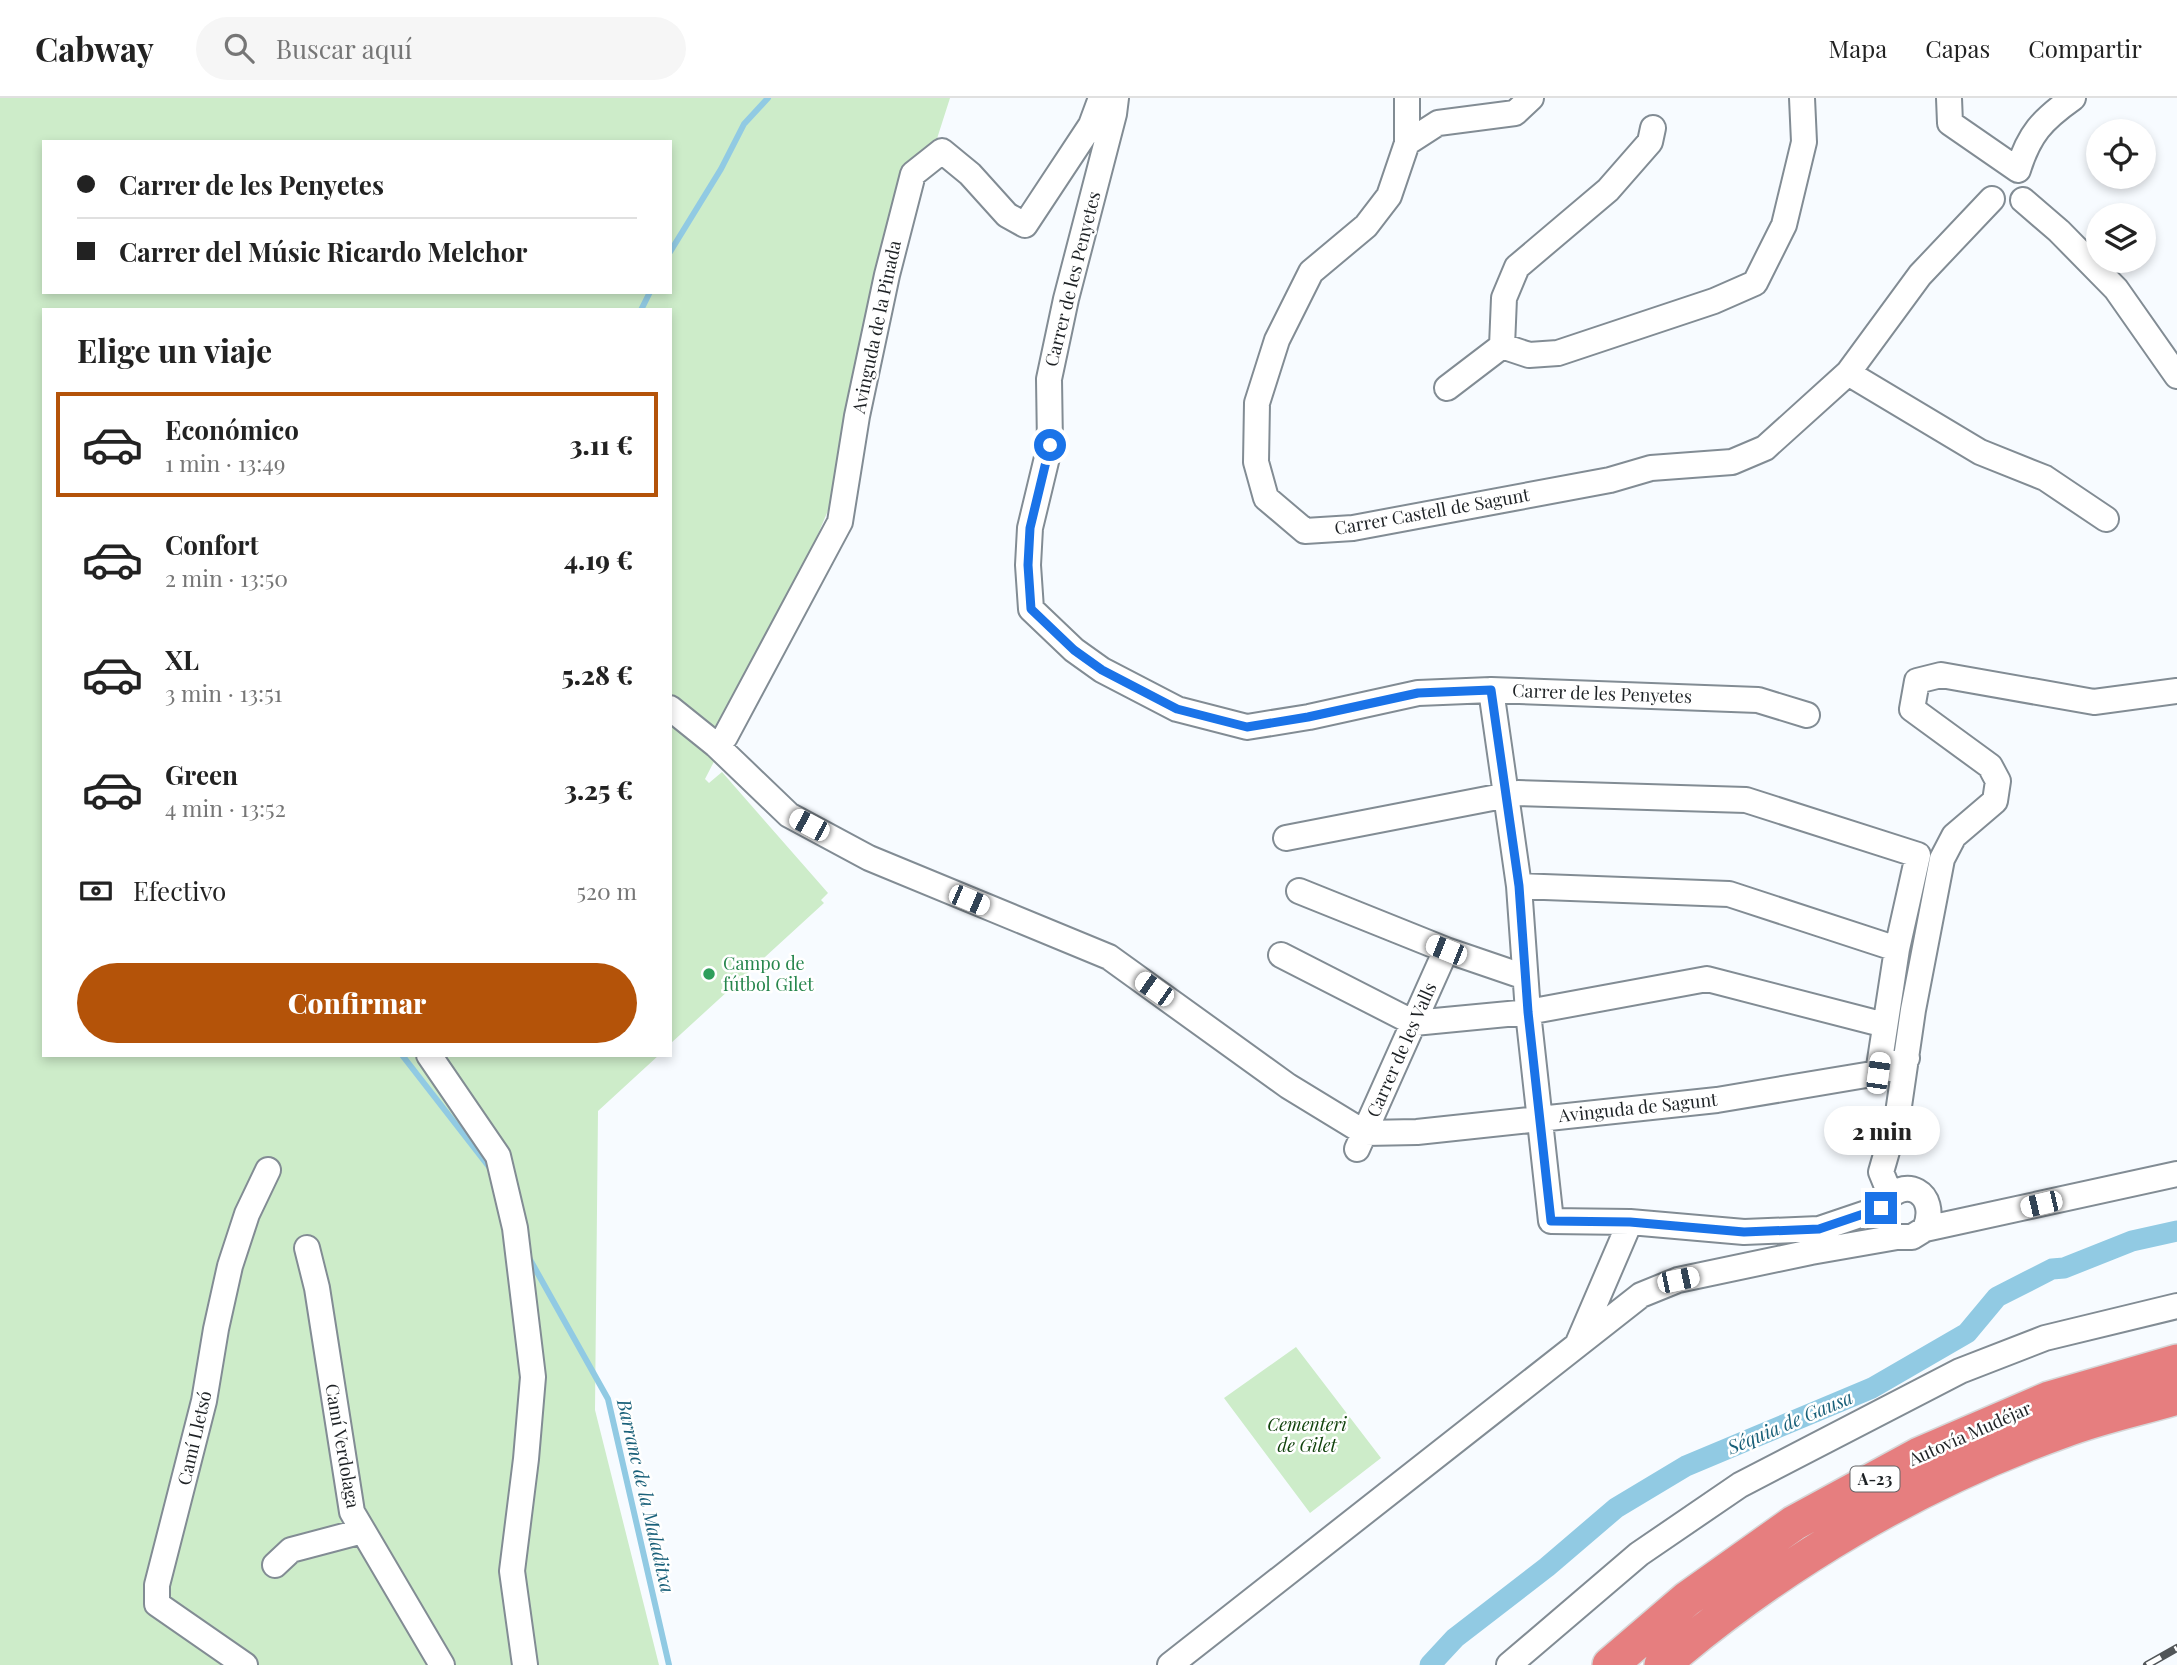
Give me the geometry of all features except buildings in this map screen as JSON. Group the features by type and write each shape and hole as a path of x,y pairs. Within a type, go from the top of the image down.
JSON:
{"highway":[{"name":"Autovía Mudéjar","path":"1610,1665 1687,1599 1794,1523 1919,1455 2049,1399 2177,1362"},
{"name":"Autovía Mudéjar","path":"1662,1665 1709,1624 1822,1547 1936,1484 2065,1429 2177,1397"}],"street":[{"name":"Avinguda de la Pinada","path":"716,745 725,737 841,522 865,379 887,275 913,174 942,150 970,174 1007,215 1024,225 1091,125 1101,98"},
{"name":"Carrer de les Penyetes","path":"1116,98 1049,379 1050,445 1030,528 1028,565 1031,609 1074,650 1102,670 1177,709 1247,727 1418,693 1491,690 1758,701 1807,715"},
{"name":"Carrer Castell de Sagunt","path":"1407,98 1407,143 1389,196 1366,226 1311,272 1277,340 1257,404 1256,461 1266,498 1304,531 1353,528 1610,480 1651,468 1732,462 1765,448 1848,373 1920,275 1992,199"},
{"path":"1407,143 1438,122 1515,113 1531,98"},
{"path":"1502,346 1529,355 1558,353 1714,301 1755,283 1784,225 1804,142 1802,98"},
{"path":"1949,98 1950,123 2018,170 2027,184 2023,200 2009,207 1998,204 1992,199 1988,185 1992,175 2007,167 2018,170"},
{"path":"2018,170 2029,138 2053,113 2073,98"},
{"path":"1502,346 1504,298 1517,267 1608,190 1650,142 1653,128"},
{"path":"2023,200 2059,231 2116,289 2177,376"},
{"path":"1447,388 1502,346"},
{"path":"1848,373 1980,452 2045,478 2106,519"},
{"path":"1898,1237 1884,1227 1898,1201 1898,1113 1913,1010 1942,859 1954,836 1995,801 1998,781 1990,766 1912,709 1917,681 1941,675 2094,702 2177,691"},
{"path":"1491,690 1519,886 1528,1012 1551,1221 1630,1222 1744,1232 1819,1229 1898,1201 2014,1210"},
{"path":"672,710 716,745 789,815 869,858 1110,957 1361,1141"},
{"path":"1286,838 1518,793 1745,800 1918,855 1897,949 1878,1073"},
{"path":"1519,886 1729,894 1897,949"},
{"path":"1300,891 1446,950 1525,978"},
{"name":"Carrer de les Valls","path":"1361,1141 1446,950"},
{"path":"1281,955 1414,1023 1528,1012 1707,979 1885,1025"},
{"path":"430,1057 498,1156 515,1228 533,1377 512,1571 525,1665"},
{"name":"Avinguda de Sagunt","path":"1361,1141 1417,1132 1717,1100 1878,1073 1907,1058"},
{"name":"Camí Lletsó","path":"245,1665 157,1604 157,1585 204,1401 230,1266 247,1214 268,1170"},
{"path":"1170,1665 1641,1295 1678,1280 1811,1252 1912,1237 1925,1229 2177,1174"},
{"path":"1898,1201 1930,1217 1925,1229"},
{"path":"1811,1252 1851,1232 1898,1201"},
{"path":"1577,1345 1630,1222"},
{"name":"Camí Verdolaga","path":"307,1248 317,1288 352,1512 442,1665"},
{"path":"1509,1665 1639,1554 1740,1485 1972,1366 2045,1338 2177,1306"},
{"path":"275,1565 291,1550 363,1531"}],"green space":[{"path":"0,98 950,98 872,342 850,459 754,684 705,779 709,783 722,772 828,893 821,900 824,903 672,1042 672,308 42,308 42,1057 657,1057 598,1111 595,1410 659,1665 0,1665"},
{"name":"Cementeri de Gilet","path":"1296,1347 1381,1458 1310,1513 1224,1398"}],"waterway":[{"name":"Barranc de la Maladitxa","path":"672,249 721,169 744,124 768,98"},
{"name":"Barranc de la Maladitxa","path":"642,308 649,294"},
{"name":"Barranc de la Maladitxa","path":"404,1057 493,1172"},
{"name":"Séquia de Gausa","path":"1430,1665 1455,1638 1547,1567 1616,1508 1686,1466 1872,1388 1967,1333 1997,1297 2052,1269 2064,1268 2132,1241 2177,1231"},
{"name":"Barranc de la Maladitxa","path":"528,1256 608,1399 669,1665"}],"railway":[{"path":"2147,1665 2177,1648"}],"place":[{"name":"Campo de fútbol Gilet","path":"709,974"}],"route":[{"path":"1050,445 1030,528 1028,565 1031,609 1074,650 1102,670 1177,709 1247,727 1418,693 1491,690 1519,886 1528,1012 1551,1221 1630,1222 1744,1232 1819,1229 1881,1208"}]}
